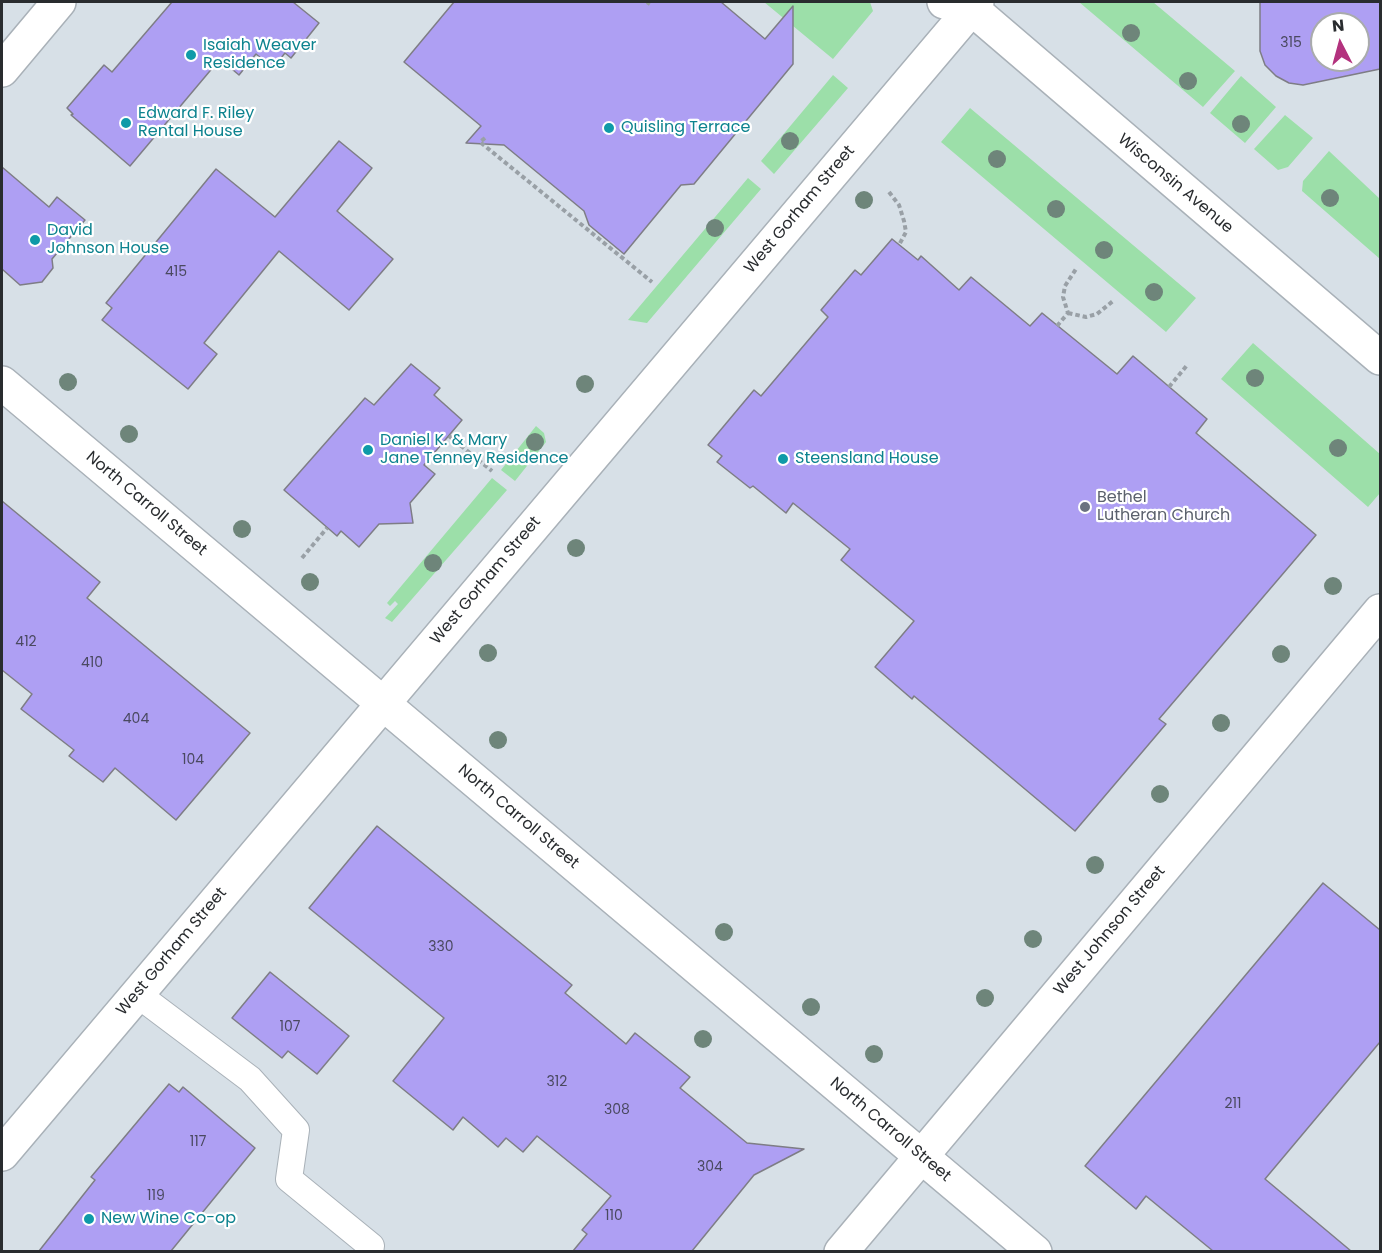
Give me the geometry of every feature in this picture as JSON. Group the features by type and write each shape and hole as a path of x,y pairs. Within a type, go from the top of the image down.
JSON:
{"main road":[{"path":"2,70 59,2"},
{"name":"Wisconsin Avenue","path":"965,3 1380,358"},
{"name":"West Gorham Street","path":"2,1154 382,703 965,3"},
{"name":"North Carroll Street","path":"2,383 1035,1251"},
{"name":"West Johnson Street","path":"840,1251 1380,611"}],"lane":[{"path":"136,994 249,1079 296,1130 289,1179 371,1246"}],"path":[{"path":"484,138 480,142 652,282"},
{"path":"889,192 899,205 904,221 906,232 899,245"},
{"path":"1068,313 1063,297 1065,286 1076,269"},
{"path":"1068,313 1086,317 1097,314 1113,301"},
{"path":"1057,326 1068,313"},
{"path":"1169,387 1188,364"},
{"path":"449,436 492,471"},
{"path":"302,558 327,528"}],"green space":[{"path":"764,2 870,2 873,11 833,59"},
{"path":"1079,2 1153,2 1235,71 1203,107"},
{"path":"833,75 848,88 774,174 761,161"},
{"path":"1241,76 1276,107 1245,143 1210,113"},
{"path":"970,108 1196,298 1166,332 941,142"},
{"path":"1285,115 1313,138 1288,167 1278,170 1254,149"},
{"path":"1329,151 1380,199 1380,259 1302,191 1303,181"},
{"path":"748,178 761,189 647,323 628,320"},
{"path":"1253,343 1380,454 1380,493 1368,507 1221,379"},
{"path":"536,426 544,433 546,442 515,481 501,470"},
{"path":"492,478 507,490 392,622 385,618 398,604 395,601 390,606 387,603"}],"building":[{"path":"172,2 293,2 319,23 291,58 285,53 273,68 256,54 239,75 220,59 130,166 71,115 73,114 67,108 104,65 112,72"},
{"name":"Quisling Terrace","path":"454,2 721,2 765,39 793,6 793,64 694,184 681,185 624,254 589,225 584,211 504,145 466,143 481,126 404,62"},
{"path":"1260,2 1380,2 1380,69 1370,71 1370,12 1310,12 1310,72 1366,72 1303,85 1289,83 1276,76 1265,65 1260,51"},
{"path":"339,141 372,168 337,211 393,259 349,310 279,251 204,343 217,354 188,389 102,320 112,308 106,303 216,169 275,217"},
{"name":"David Johnson House","path":"2,167 49,207 57,197 85,220 52,259 53,268 42,282 20,285 2,269"},
{"name":"Bethel Lutheran Church","path":"892,239 918,260 921,256 959,290 971,277 1030,326 1042,313 1117,374 1133,356 1207,419 1196,433 1316,535 1159,719 1166,724 1075,831 914,696 912,699 875,667 914,621 841,560 850,549 793,503 786,513 753,486 750,488 717,462 722,456 708,445 754,390 761,396 828,317 821,310 855,270 861,275"},
{"name":"Daniel K. & Mary Jane Tenney Residence","path":"411,364 440,388 434,395 462,420 424,465 435,474 410,503 413,523 379,524 359,547 341,531 337,536 284,490 365,398 374,405"},
{"path":"2,501 100,582 87,598 250,733 176,820 115,768 103,782 69,756 74,750 21,709 32,694 2,670"},
{"path":"377,826 572,985 565,993 626,1044 635,1033 690,1077 680,1088 747,1143 804,1149 754,1175 692,1251 573,1251 587,1234 582,1230 611,1196 537,1136 523,1152 506,1138 498,1147 463,1117 453,1130 393,1081 444,1018 309,908"},
{"path":"1323,883 1380,930 1380,1042 1265,1179 1351,1251 1213,1251 1146,1196 1136,1209 1085,1166"},
{"path":"270,972 349,1036 317,1074 288,1051 282,1058 232,1018"},
{"path":"169,1084 179,1092 183,1087 255,1148 171,1251 39,1251 95,1180 91,1177"}],"place":[{"name":"Isaiah Weaver Residence","path":"191,55"},
{"name":"Edward F. Riley Rental House","path":"126,123"},
{"name":"Quisling Terrace","path":"609,128"},
{"name":"David Johnson House","path":"35,240"},
{"name":"Daniel K. & Mary Jane Tenney Residence","path":"368,450"},
{"name":"Steensland House","path":"783,459"},
{"name":"Bethel Lutheran Church","path":"1085,507"},
{"name":"New Wine Co-op","path":"89,1219"}]}
